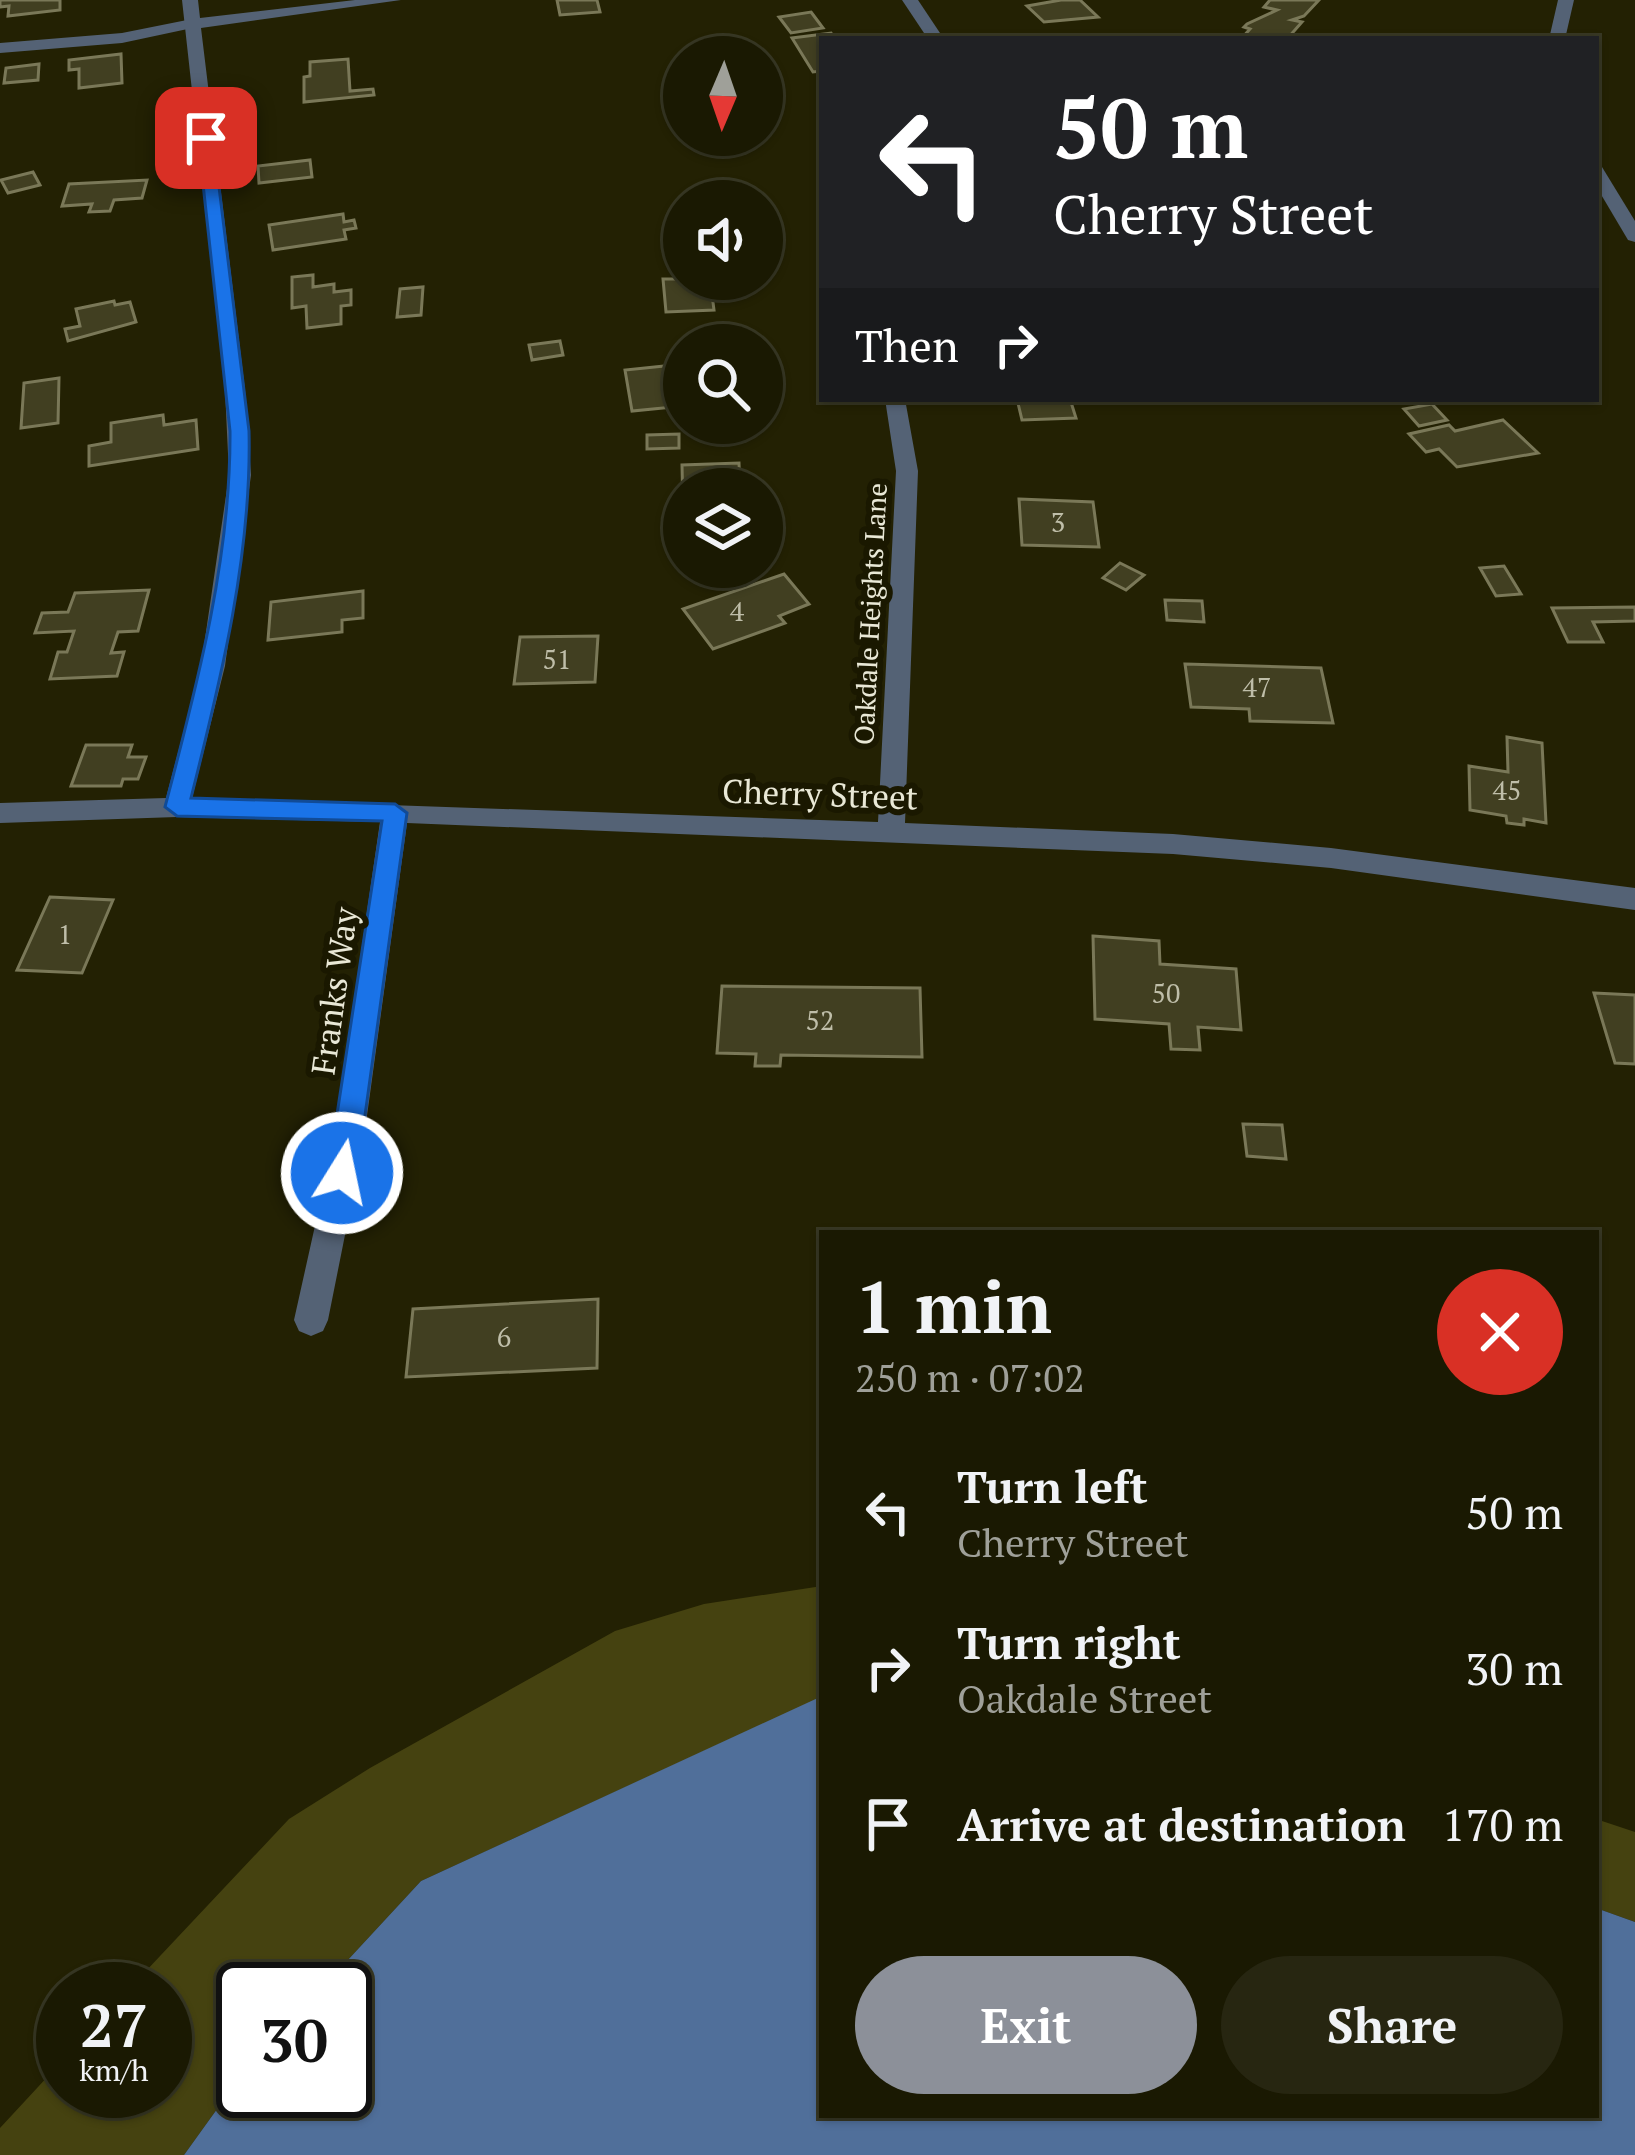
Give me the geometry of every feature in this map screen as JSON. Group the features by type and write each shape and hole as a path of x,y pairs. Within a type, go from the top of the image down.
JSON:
{"street":[{"path":"177,807 209,685 240,475 236,390 190,0"},
{"path":"0,49 122,38 192,24 393,0"},
{"path":"910,0 934,36"},
{"path":"1558,36 1566,0"},
{"path":"1599,176 1635,236"},
{"name":"Oakdale Heights Lane","path":"891,832 907,471 896,402"},
{"name":"Cherry Street","path":"0,813 177,807 395,813 1258,851 1635,899"},
{"name":"Franks Way","path":"311,1320 348,1145 395,813"}],"shaded area":[{"path":"819,1586 819,1698 421,1881 346,1962 216,1962 216,2111 184,2155 0,2155 0,2128 36,2089 36,2118 192,2118 192,1962 154,1962 289,1819 370,1768 615,1631 704,1604"},
{"path":"1599,1820 1635,1832 1635,1922 1599,1909"}],"water":[{"path":"819,1697 819,2118 1599,2118 1599,1909 1635,1922 1635,2155 184,2155 216,2111 216,2118 372,2118 372,1962 346,1962 421,1881"}],"building":[{"path":"0,0 60,0 60,10 8,16 9,6 0,7"},
{"path":"557,0 597,0 600,12 560,15"},
{"path":"1080,0 1098,17 1044,22 1027,6"},
{"path":"1270,0 1319,0 1304,16 1292,20 1302,22 1290,36 1244,36 1250,29 1244,27 1247,24 1277,10 1264,7"},
{"path":"811,12 823,28 791,33 779,17"},
{"path":"831,33 819,36 819,71 813,72 792,38"},
{"path":"121,54 122,83 79,88 79,69 69,70 69,60"},
{"path":"348,59 350,91 373,89 374,95 304,102 304,77 310,76 310,62"},
{"path":"39,64 38,80 4,83 6,68"},
{"path":"310,160 312,177 259,183 258,166"},
{"path":"33,172 40,185 8,193 1,180"},
{"path":"147,180 142,198 114,200 110,211 89,212 92,204 62,206 69,184"},
{"path":"343,214 344,222 354,220 356,228 344,230 346,239 273,250 269,225"},
{"path":"313,275 313,287 334,284 334,292 351,290 351,305 341,306 341,324 307,328 306,306 292,308 292,277"},
{"path":"423,287 421,315 397,317 400,289"},
{"path":"665,300 713,300 714,310 666,312"},
{"path":"114,301 115,305 130,302 136,322 68,341 65,329 80,326 76,309"},
{"path":"560,341 563,355 532,360 529,345"},
{"path":"663,366 663,408 632,411 625,370"},
{"path":"59,378 58,423 21,428 24,383"},
{"path":"1018,402 1071,402 1076,418 1022,420"},
{"path":"1432,404 1447,420 1419,426 1404,409"},
{"path":"163,415 164,425 196,420 198,449 89,466 89,446 111,442 111,423"},
{"path":"1503,420 1538,453 1457,467 1439,449 1426,452 1409,434 1449,425 1455,431"},
{"path":"663,434 663,444 679,444 679,448 647,449 647,435"},
{"path":"739,463 739,468 682,468"},
{"path":"1019,499 1093,502 1099,547 1022,545"},
{"path":"1120,563 1144,575 1126,590 1103,578"},
{"path":"1504,566 1521,594 1496,596 1480,568"},
{"path":"783,574 809,604 779,616 785,623 713,649 683,609 744,588 783,588"},
{"path":"149,590 138,631 118,632 111,653 124,652 117,676 50,679 58,652 67,652 74,631 35,633 42,613 68,612 75,593"},
{"path":"363,591 363,618 342,620 342,632 268,640 271,602"},
{"path":"1165,600 1202,601 1204,622 1167,620"},
{"path":"1635,607 1635,621 1593,622 1603,642 1568,642 1552,608"},
{"path":"598,636 595,682 514,684 520,637"},
{"path":"1185,664 1321,668 1333,723 1250,721 1249,709 1191,707"},
{"path":"1507,737 1542,743 1546,823 1524,819 1524,825 1507,823 1506,816 1470,810 1469,766 1508,772"},
{"path":"86,745 132,745 128,757 146,757 138,779 123,779 121,786 71,786"},
{"path":"50,897 113,900 82,973 17,970"},
{"path":"1093,936 1159,941 1160,964 1236,969 1241,1030 1198,1027 1200,1050 1171,1049 1169,1024 1095,1019"},
{"path":"722,986 920,988 922,1057 781,1055 780,1066 755,1066 756,1054 717,1053"},
{"path":"1594,993 1635,995 1635,1064 1615,1063"},
{"path":"1243,1124 1282,1125 1286,1159 1247,1156"},
{"path":"598,1299 597,1368 406,1377 413,1309"}],"route":[{"path":"206,138 240,431 240,475 237,523 213,665 177,807 395,813 368,1022 342,1173"}]}
